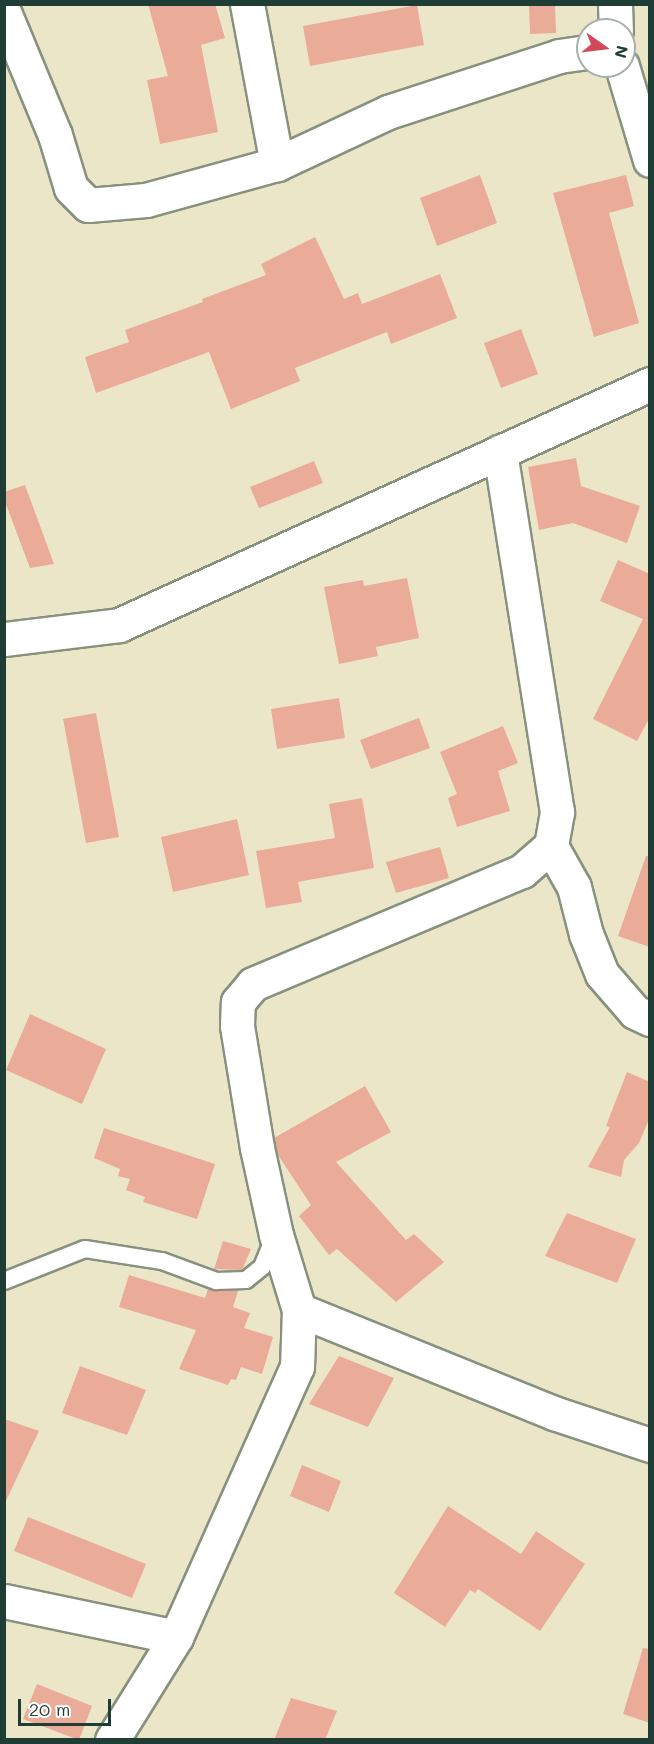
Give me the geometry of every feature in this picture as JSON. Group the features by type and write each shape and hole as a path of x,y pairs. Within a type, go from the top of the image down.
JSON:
{"street":[{"path":"247,4 278,164"},
{"path":"4,12 55,135 71,188 88,205 146,200 278,164 388,112 559,56 576,54"},
{"path":"626,78 650,160"},
{"path":"4,639 119,625 650,384"},
{"path":"500,451 557,812 551,846 574,888 586,934 602,974 635,1012 650,1019"},
{"path":"112,1740 176,1637 297,1367 299,1310 276,1235 257,1148 237,1026 238,1002 253,984 522,871 551,846"},
{"path":"299,1310 554,1413 650,1445"},
{"path":"4,1601 176,1637"}],"lane":[{"path":"4,1281 85,1249 162,1261 216,1281 246,1280 262,1267 276,1235"}],"building":[{"path":"148,4 215,4 225,38 201,45 218,132 160,144 147,80 168,76"},
{"path":"529,4 555,4 556,33 530,34"},
{"path":"417,5 424,45 310,66 303,26"},
{"path":"480,175 497,223 437,246 420,198"},
{"path":"626,175 634,206 609,213 639,323 594,337 553,193"},
{"path":"315,237 344,299 358,293 362,304 440,274 457,318 391,344 387,332 295,368 300,381 231,409 209,352 96,393 85,357 129,342 125,330 203,302 202,299 266,275 261,264"},
{"path":"521,329 538,374 501,388 484,343"},
{"path":"576,458 581,486 640,506 627,543 573,523 539,530 528,467"},
{"path":"314,461 323,483 259,508 250,487"},
{"path":"25,485 54,564 30,568 4,499 4,492"},
{"path":"618,560 650,574 650,717 637,741 593,719 643,619 600,601"},
{"path":"407,578 419,638 376,647 378,656 339,664 324,587 363,580 364,586"},
{"path":"339,698 345,738 277,749 271,709"},
{"path":"96,713 119,837 86,843 63,719"},
{"path":"419,718 430,748 371,769 360,740"},
{"path":"503,726 518,763 498,771 510,811 457,827 448,798 457,794 440,752"},
{"path":"362,798 374,868 298,882 302,902 266,908 256,851 335,838 329,804"},
{"path":"237,819 249,875 173,892 161,837"},
{"path":"440,847 449,878 396,893 386,862"},
{"path":"646,856 650,856 650,947 618,936"},
{"path":"30,1014 106,1049 82,1104 6,1070"},
{"path":"627,1072 650,1082 650,1117 639,1143 624,1160 621,1177 588,1167 610,1127 606,1126"},
{"path":"365,1086 391,1132 336,1162 406,1240 414,1234 444,1262 396,1302 337,1249 329,1255 299,1216 311,1205 278,1155 274,1138"},
{"path":"104,1128 215,1164 197,1219 143,1202 145,1197 126,1190 130,1179 118,1176 120,1169 94,1158"},
{"path":"567,1213 636,1239 617,1283 545,1256"},
{"path":"223,1241 251,1249 242,1270 214,1269"},
{"path":"129,1275 205,1298 208,1289 238,1291 233,1307 250,1313 244,1328 273,1337 262,1374 241,1367 236,1380 231,1379 228,1385 179,1369 196,1330 119,1307"},
{"path":"339,1356 394,1378 368,1427 309,1404"},
{"path":"80,1366 146,1390 127,1435 62,1413"},
{"path":"4,1419 39,1431 4,1505"},
{"path":"302,1465 341,1481 329,1512 290,1496"},
{"path":"448,1506 521,1554 536,1531 585,1564 540,1631 478,1589 475,1593 470,1590 445,1627 394,1593"},
{"path":"28,1517 146,1564 132,1598 14,1551"},
{"path":"643,1648 650,1649 650,1723 623,1714"},
{"path":"37,1684 92,1706 79,1740 23,1719"},
{"path":"291,1698 337,1711 325,1740 274,1740"}]}
